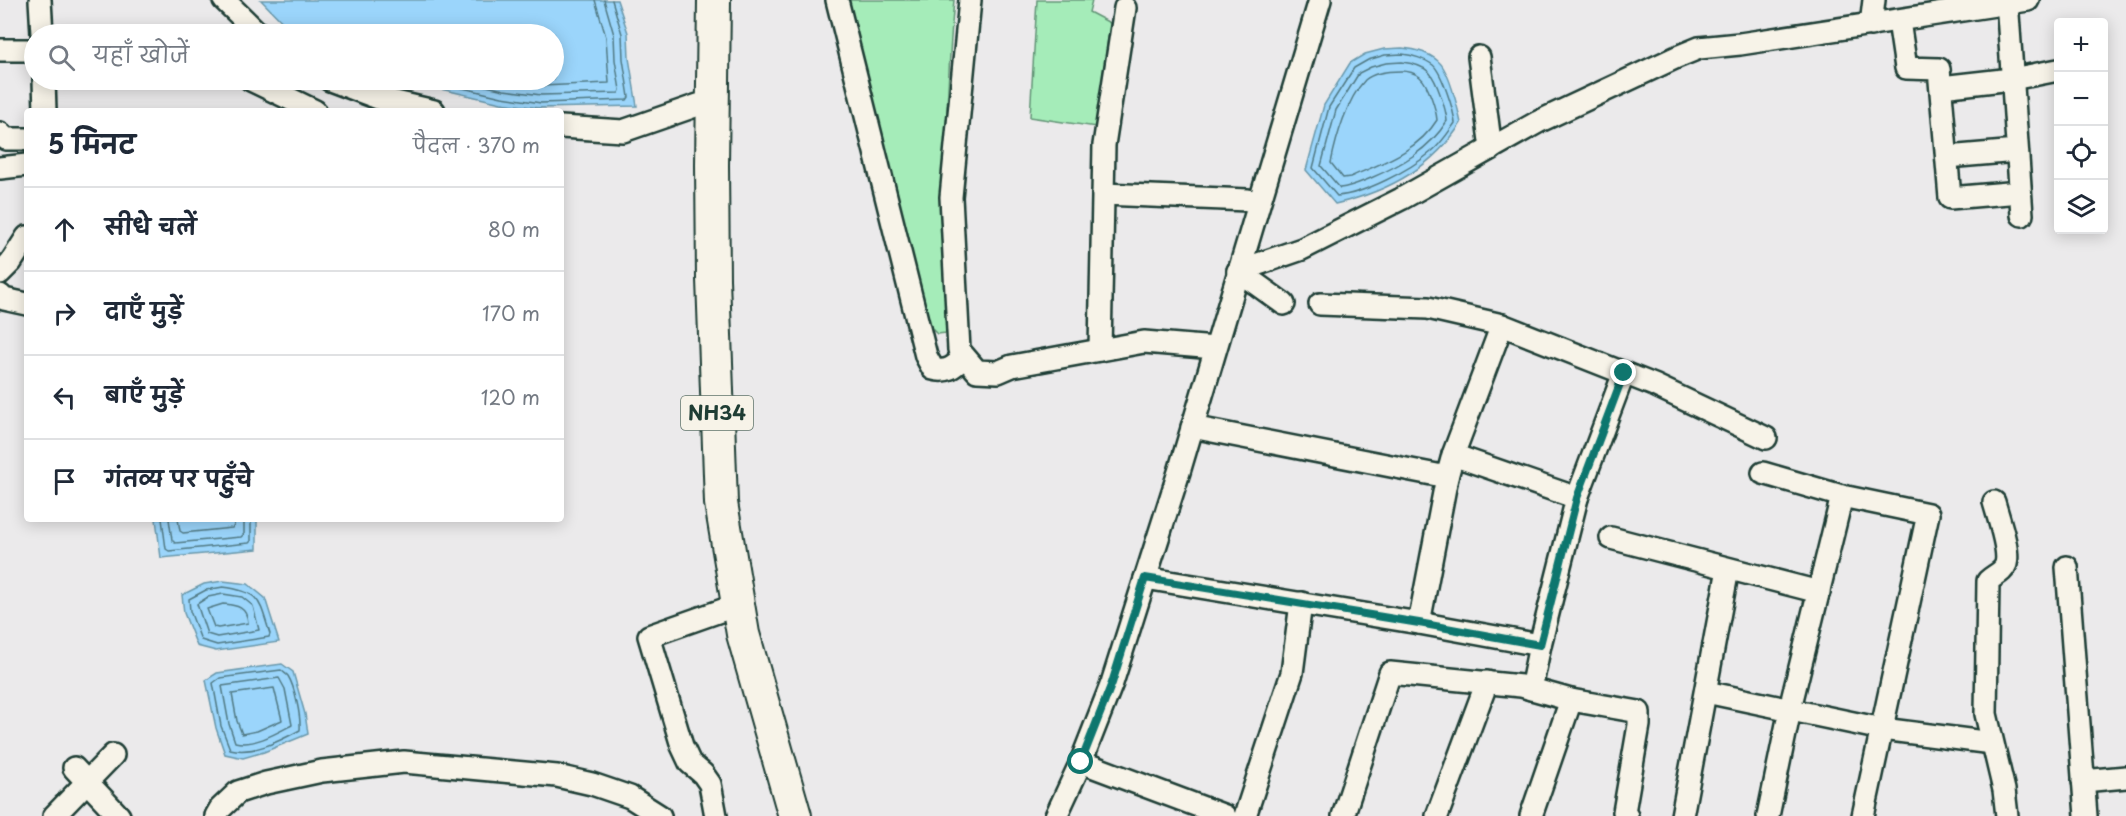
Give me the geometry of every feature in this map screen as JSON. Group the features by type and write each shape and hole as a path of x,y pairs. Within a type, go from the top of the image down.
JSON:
{"highway":[{"name":"NH34","path":"700,0 712,165 713,279 720,481 729,608 750,724 777,816"},
{"name":"NH34","path":"706,103 714,0"},
{"name":"NH34","path":"729,608 749,657 795,816"}],"street":[{"path":"40,0 41,24"},
{"path":"224,0 248,24"},
{"path":"837,0 926,356 933,369 942,372 954,368 964,357"},
{"path":"969,0 951,197 959,350 977,371 998,372 1012,366 1144,342 1215,348"},
{"path":"1056,816 1081,762 1112,683 1192,428 1320,0"},
{"path":"1871,25 1874,0"},
{"path":"1238,271 1302,249 1401,199 1538,122 1699,48 1899,21 2028,0"},
{"path":"2007,2 2022,215"},
{"path":"1100,350 1104,145 1125,8"},
{"path":"1899,21 1906,68 1939,69 1950,198 2020,192"},
{"path":"0,50 24,50"},
{"path":"1479,57 1491,149"},
{"path":"1941,87 2012,80 2054,71"},
{"path":"44,90 45,108"},
{"path":"272,90 309,108"},
{"path":"357,90 392,106 409,108"},
{"path":"564,127 622,131 706,103"},
{"path":"0,133 6,139 24,139"},
{"path":"1947,157 2017,151"},
{"path":"0,168 24,165"},
{"path":"1103,194 1259,202"},
{"path":"0,273 11,262 24,242"},
{"path":"1238,271 1284,304"},
{"path":"0,295 4,299 24,303"},
{"path":"1320,304 1428,308 1502,325 1654,385 1766,438"},
{"path":"1419,623 1453,455 1502,325"},
{"path":"1531,689 1577,498 1624,373"},
{"path":"1192,428 1447,477"},
{"path":"1453,455 1577,498"},
{"path":"1763,473 1842,496 1928,514 1863,816"},
{"path":"1768,816 1790,710 1842,496"},
{"path":"1994,502 2007,553 2006,565 2001,572 1988,581 1986,714 2004,790 2007,816"},
{"path":"1611,538 1819,592"},
{"path":"2067,567 2086,816"},
{"path":"1682,816 1728,569"},
{"path":"1145,578 1540,645"},
{"path":"1245,816 1292,673 1301,603"},
{"path":"716,816 710,784 690,762 682,746 649,636 729,608"},
{"path":"1343,816 1390,673 1487,682 1639,712 1625,815"},
{"path":"1437,816 1487,682"},
{"path":"1706,692 1882,729 1960,741 1992,743"},
{"path":"1531,816 1571,700"},
{"path":"54,816 81,774 113,755"},
{"path":"216,816 219,809 238,792 266,783 322,771 404,762 557,776 592,784 630,797 660,816"},
{"path":"1081,762 1225,816"},
{"path":"81,774 119,816"},
{"path":"2083,781 2126,777"}],"green space":[{"path":"844,0 954,0 943,204 944,278 949,327 946,333 937,334 929,326"},
{"path":"1037,0 1092,0 1089,12 1110,23 1096,127 1030,117"}],"water":[{"path":"261,0 617,0 628,33 629,58 637,106 538,108 501,103 445,90 564,90 564,24 284,24"},
{"path":"1402,48 1426,54 1442,66 1452,90 1461,123 1437,153 1407,176 1373,193 1335,204 1306,170 1324,105 1350,63 1365,54 1384,49"},
{"path":"156,522 257,522 257,549 161,558"},
{"path":"223,581 248,584 265,598 279,642 216,651 197,646 184,613 182,595 204,584"},
{"path":"282,664 293,672 308,734 243,758 225,754 216,728 206,680 217,673"}],"route":[{"path":"1081,762 1112,683 1145,578 1540,645 1577,498 1624,373"}]}
